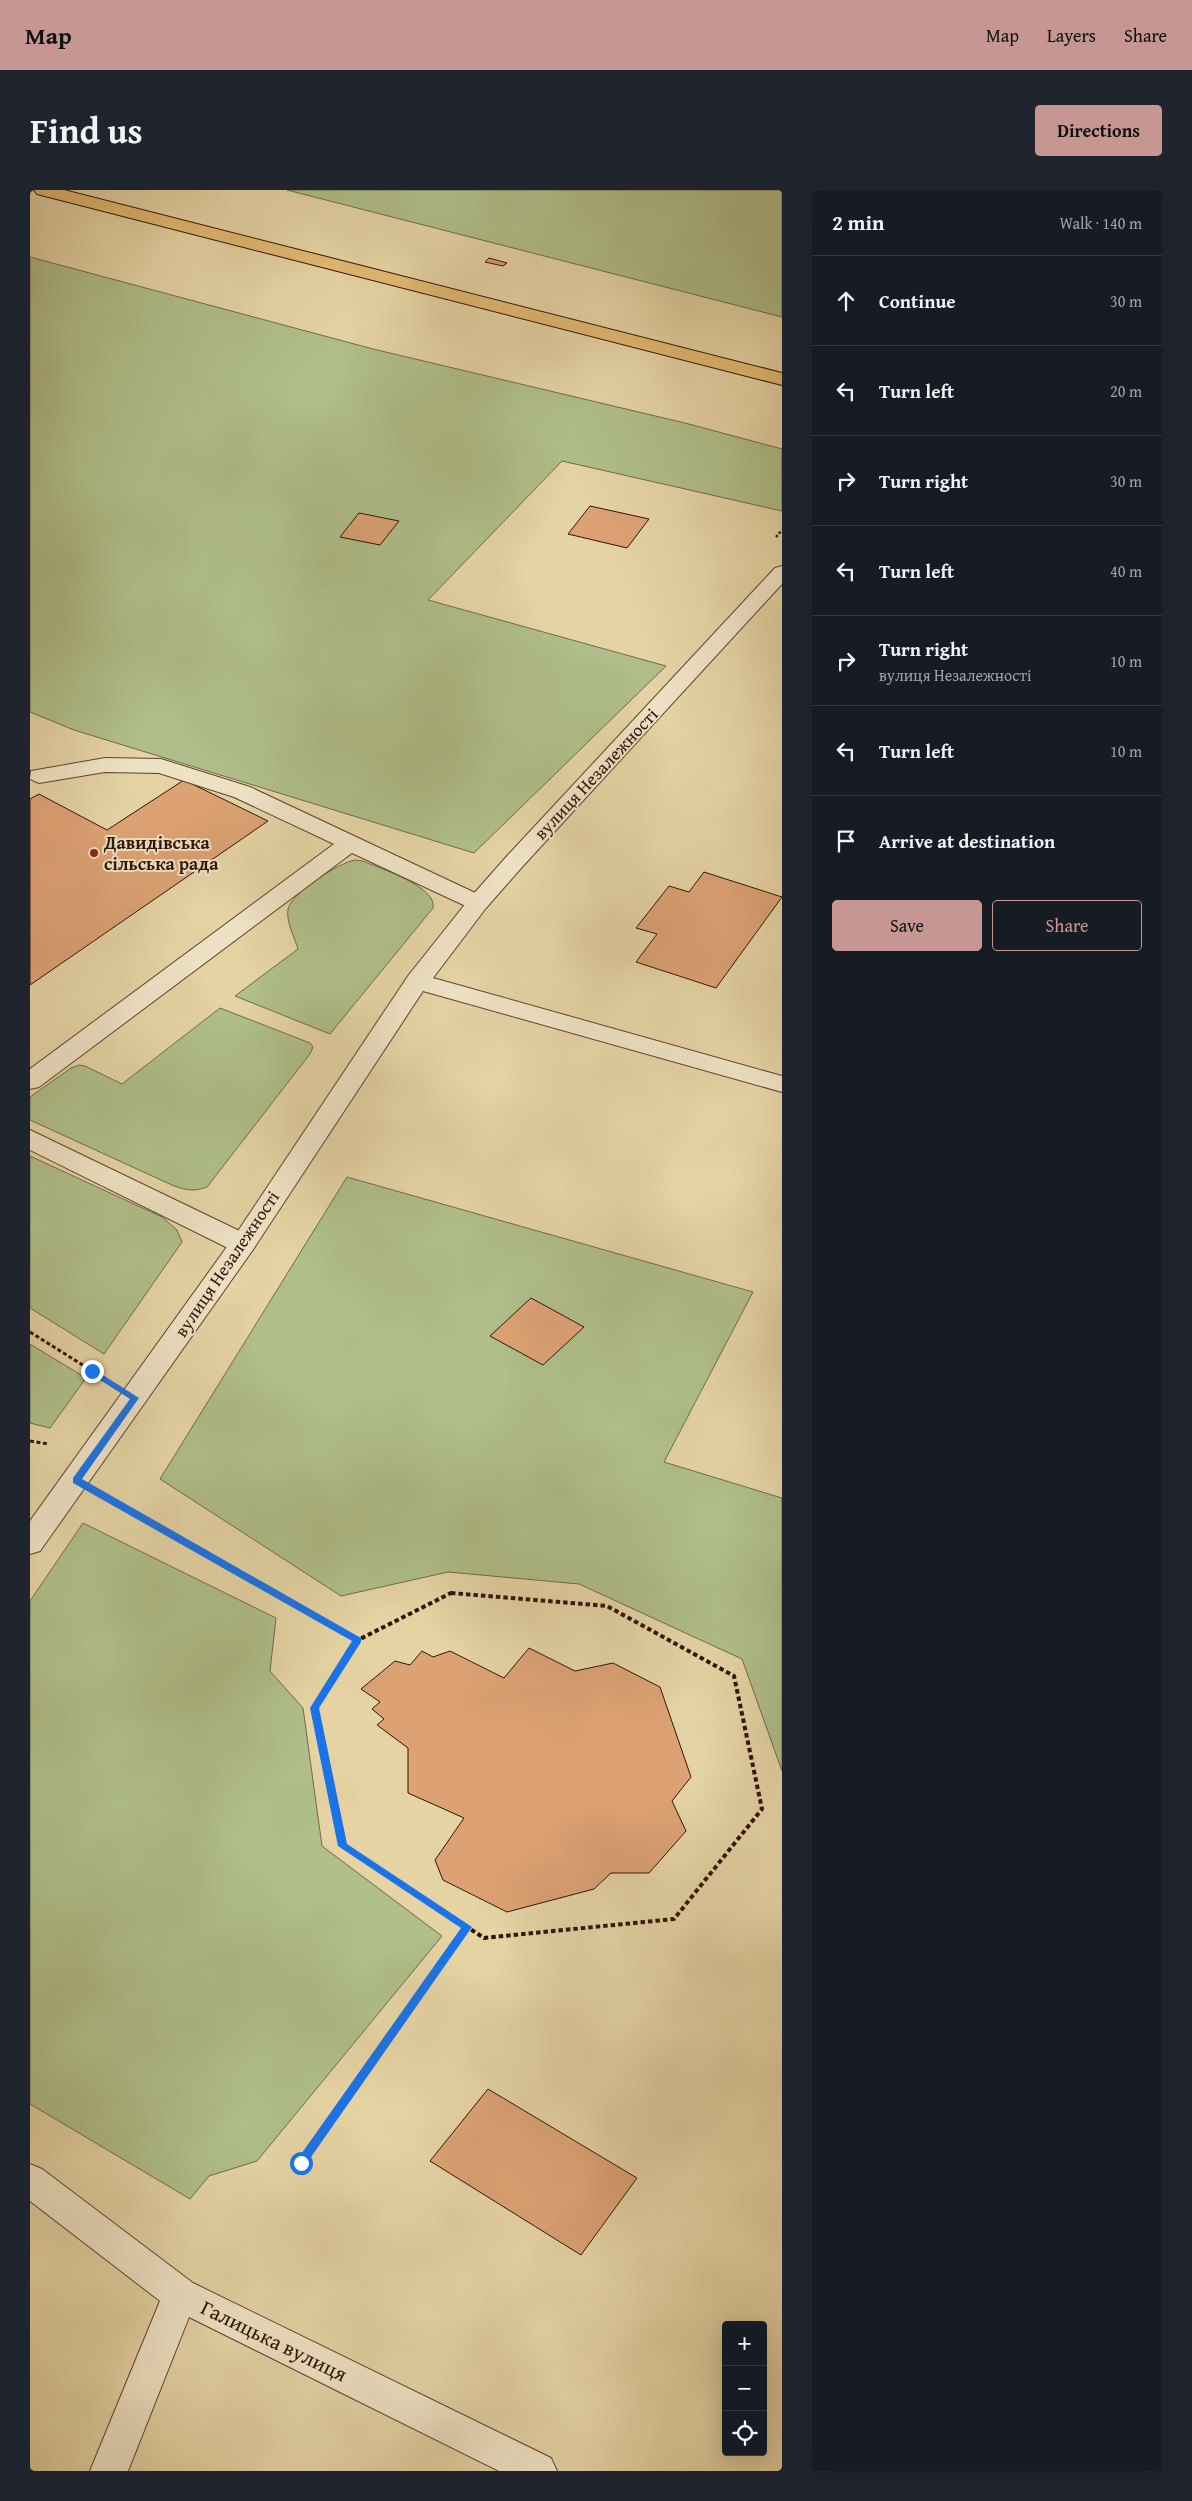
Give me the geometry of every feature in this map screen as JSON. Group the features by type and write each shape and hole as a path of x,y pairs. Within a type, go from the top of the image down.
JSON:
{"main road":[{"path":"43,190 782,379"}],"street":[{"name":"вулиця Незалежності","path":"30,1542 135,1398 243,1244 417,981 478,902 782,572"},
{"path":"38,776 105,765 161,766 242,792 478,902"},
{"path":"30,1082 350,843"},
{"path":"417,981 782,1084"},
{"path":"30,1139 243,1244"},
{"name":"Галицька вулиця","path":"30,2180 180,2295 538,2471"},
{"path":"109,2471 180,2295"}],"path":[{"path":"30,1332 135,1398"},
{"path":"30,1440 51,1445"},
{"path":"76,1480 358,1640"},
{"path":"452,1593 607,1606 734,1676 762,1808 674,1919 484,1938 343,1846 315,1708 358,1640 452,1593"},
{"path":"301,2163 467,1927"}],"green space":[{"path":"287,190 782,190 782,317"},
{"path":"30,257 373,349 685,423 782,449 782,511 562,461 428,600 666,666 474,853 74,730 30,712"},
{"path":"355,860 363,861 406,879 426,893 432,900 433,908 330,1034 235,996 298,949 289,924 288,909 291,902 317,879"},
{"path":"220,1008 310,1043 313,1047 310,1054 207,1187 190,1190 174,1186 30,1120 30,1097 71,1068 79,1065 85,1066 122,1084"},
{"path":"30,1156 162,1217 177,1230 182,1242 104,1354 30,1308"},
{"path":"347,1177 753,1292 664,1462 782,1498 782,1771 742,1659 579,1584 448,1572 341,1596 160,1479"},
{"path":"30,1344 86,1378 50,1428 30,1423"},
{"path":"83,1523 276,1618 270,1671 303,1708 322,1846 442,1936 257,2161 209,2176 190,2199 30,2104 30,1601"}],"building":[{"path":"489,258 507,263 503,266 485,262"},
{"path":"590,506 649,519 627,548 568,534"},
{"path":"359,513 399,521 380,545 340,537"},
{"path":"184,780 268,821 30,985 30,799 39,794 107,830"},
{"path":"704,872 782,897 716,988 636,962 657,934 636,928 669,886 689,892"},
{"path":"531,1298 584,1327 543,1365 490,1336"},
{"path":"529,1648 575,1671 613,1663 660,1687 691,1777 672,1801 686,1831 649,1873 611,1873 594,1889 507,1912 443,1880 435,1860 464,1818 408,1793 408,1748 377,1725 384,1719 372,1709 380,1702 361,1689 395,1661 410,1665 422,1651 433,1657 450,1651 504,1678"},
{"path":"488,2089 637,2178 581,2255 430,2161"}],"place":[{"name":"Давидівська сільська рада","path":"94,853"}],"route":[{"path":"92,1371 135,1398 76,1480 358,1640 315,1708 343,1846 467,1927 301,2163"}]}
